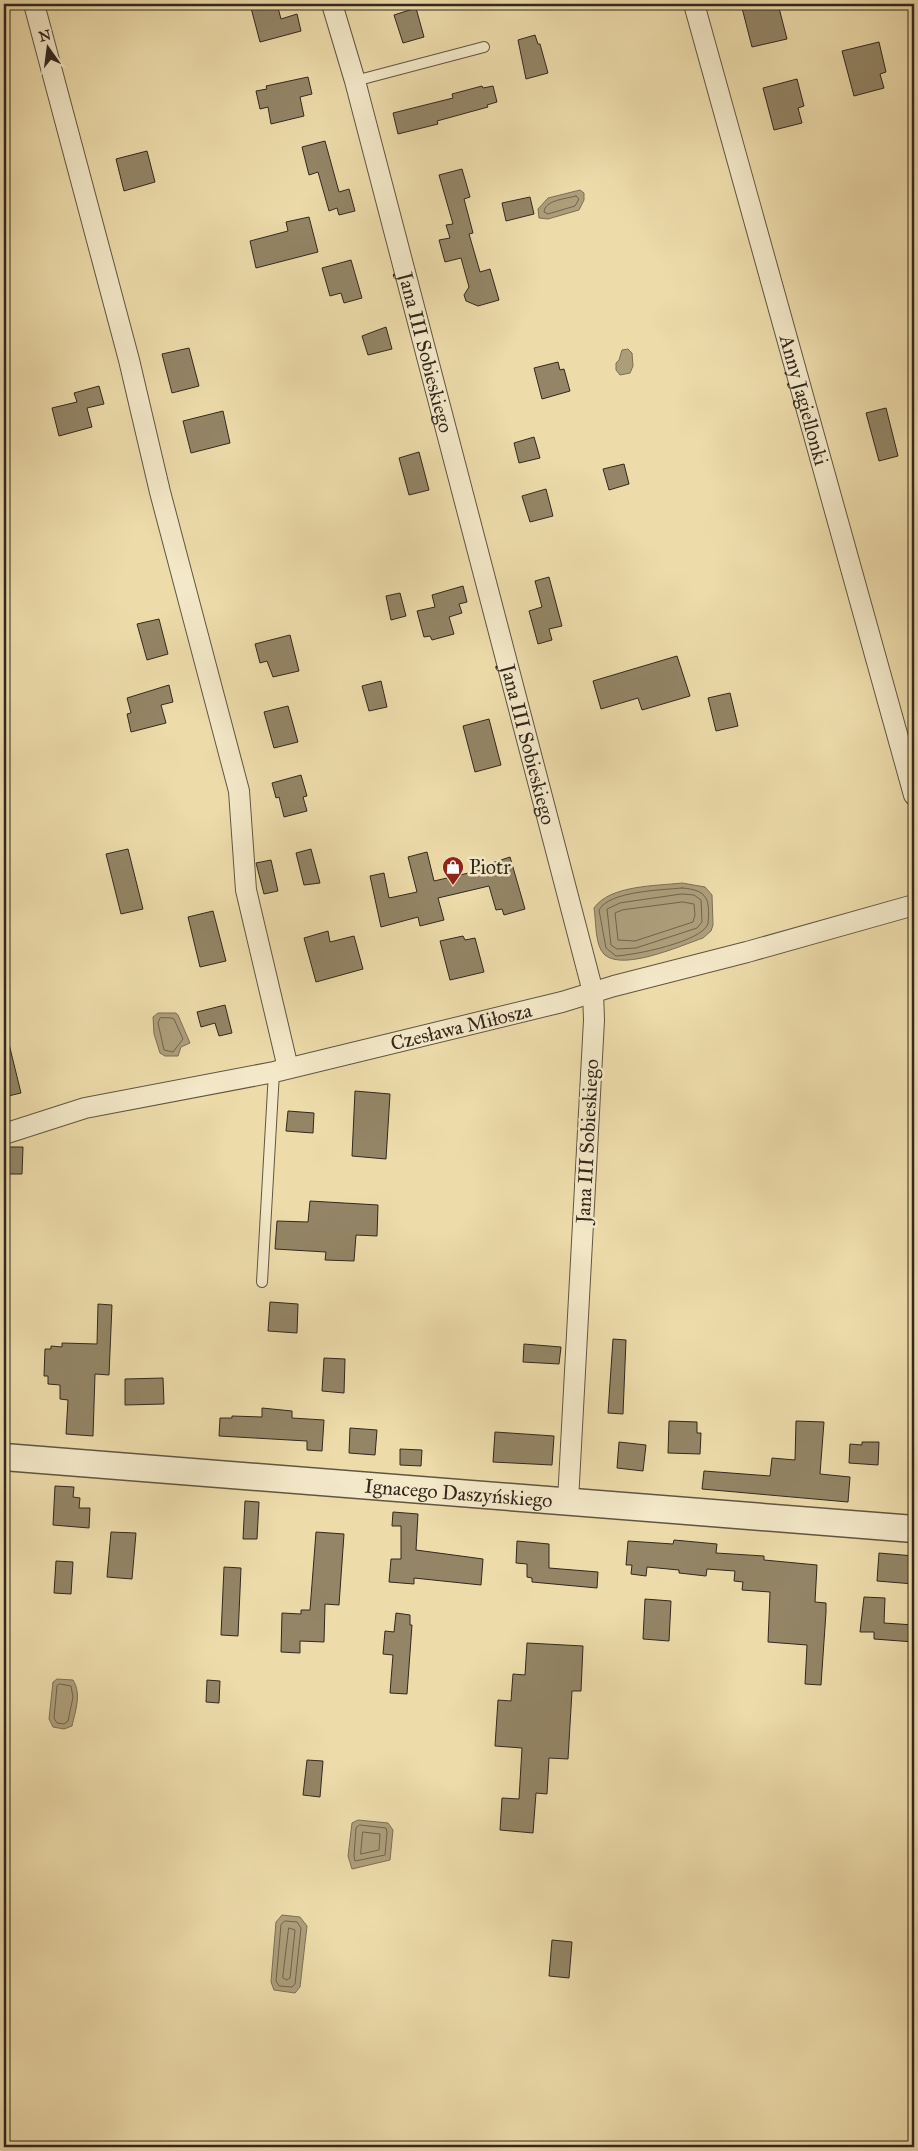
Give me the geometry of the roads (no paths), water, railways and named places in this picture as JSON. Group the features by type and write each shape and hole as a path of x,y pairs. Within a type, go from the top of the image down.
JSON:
{"street":[{"path":"34,4 127,351 160,492 239,791 246,890 281,1070"},
{"name":"Jana III Sobieskiego","path":"332,4 355,81 592,992 594,1020 568,1501"},
{"name":"Anny Jagiellonki","path":"694,4 914,795"},
{"name":"Czesława Miłosza","path":"4,1134 85,1108 281,1070 562,1002 592,992 914,904"},
{"name":"Ignacego Daszyńskiego","path":"4,1456 914,1529"}],"lane":[{"path":"355,81 484,46"},
{"path":"262,1282 281,1070"}],"water":[{"path":"580,190 584,193 584,200 579,210 548,219 539,218 538,209 548,198"},
{"path":"628,349 632,353 633,366 630,373 620,375 616,370 616,363 622,350"},
{"path":"682,883 705,887 712,895 713,925 711,931 703,938 665,952 633,959 619,960 608,957 601,950 594,908 601,900 634,888"},
{"path":"158,1013 176,1013 178,1015 190,1043 181,1047 178,1056 165,1056 160,1053 154,1034 153,1017"},
{"path":"57,1679 73,1680 77,1691 77,1703 72,1726 64,1729 53,1727 49,1719 53,1682"},
{"path":"358,1820 388,1823 393,1830 390,1860 352,1869 348,1856 352,1823"},
{"path":"282,1915 300,1917 307,1926 300,1987 295,1993 274,1990 271,1982 276,1922"}],"place":[{"name":"Piotr","path":"453,886"}]}
